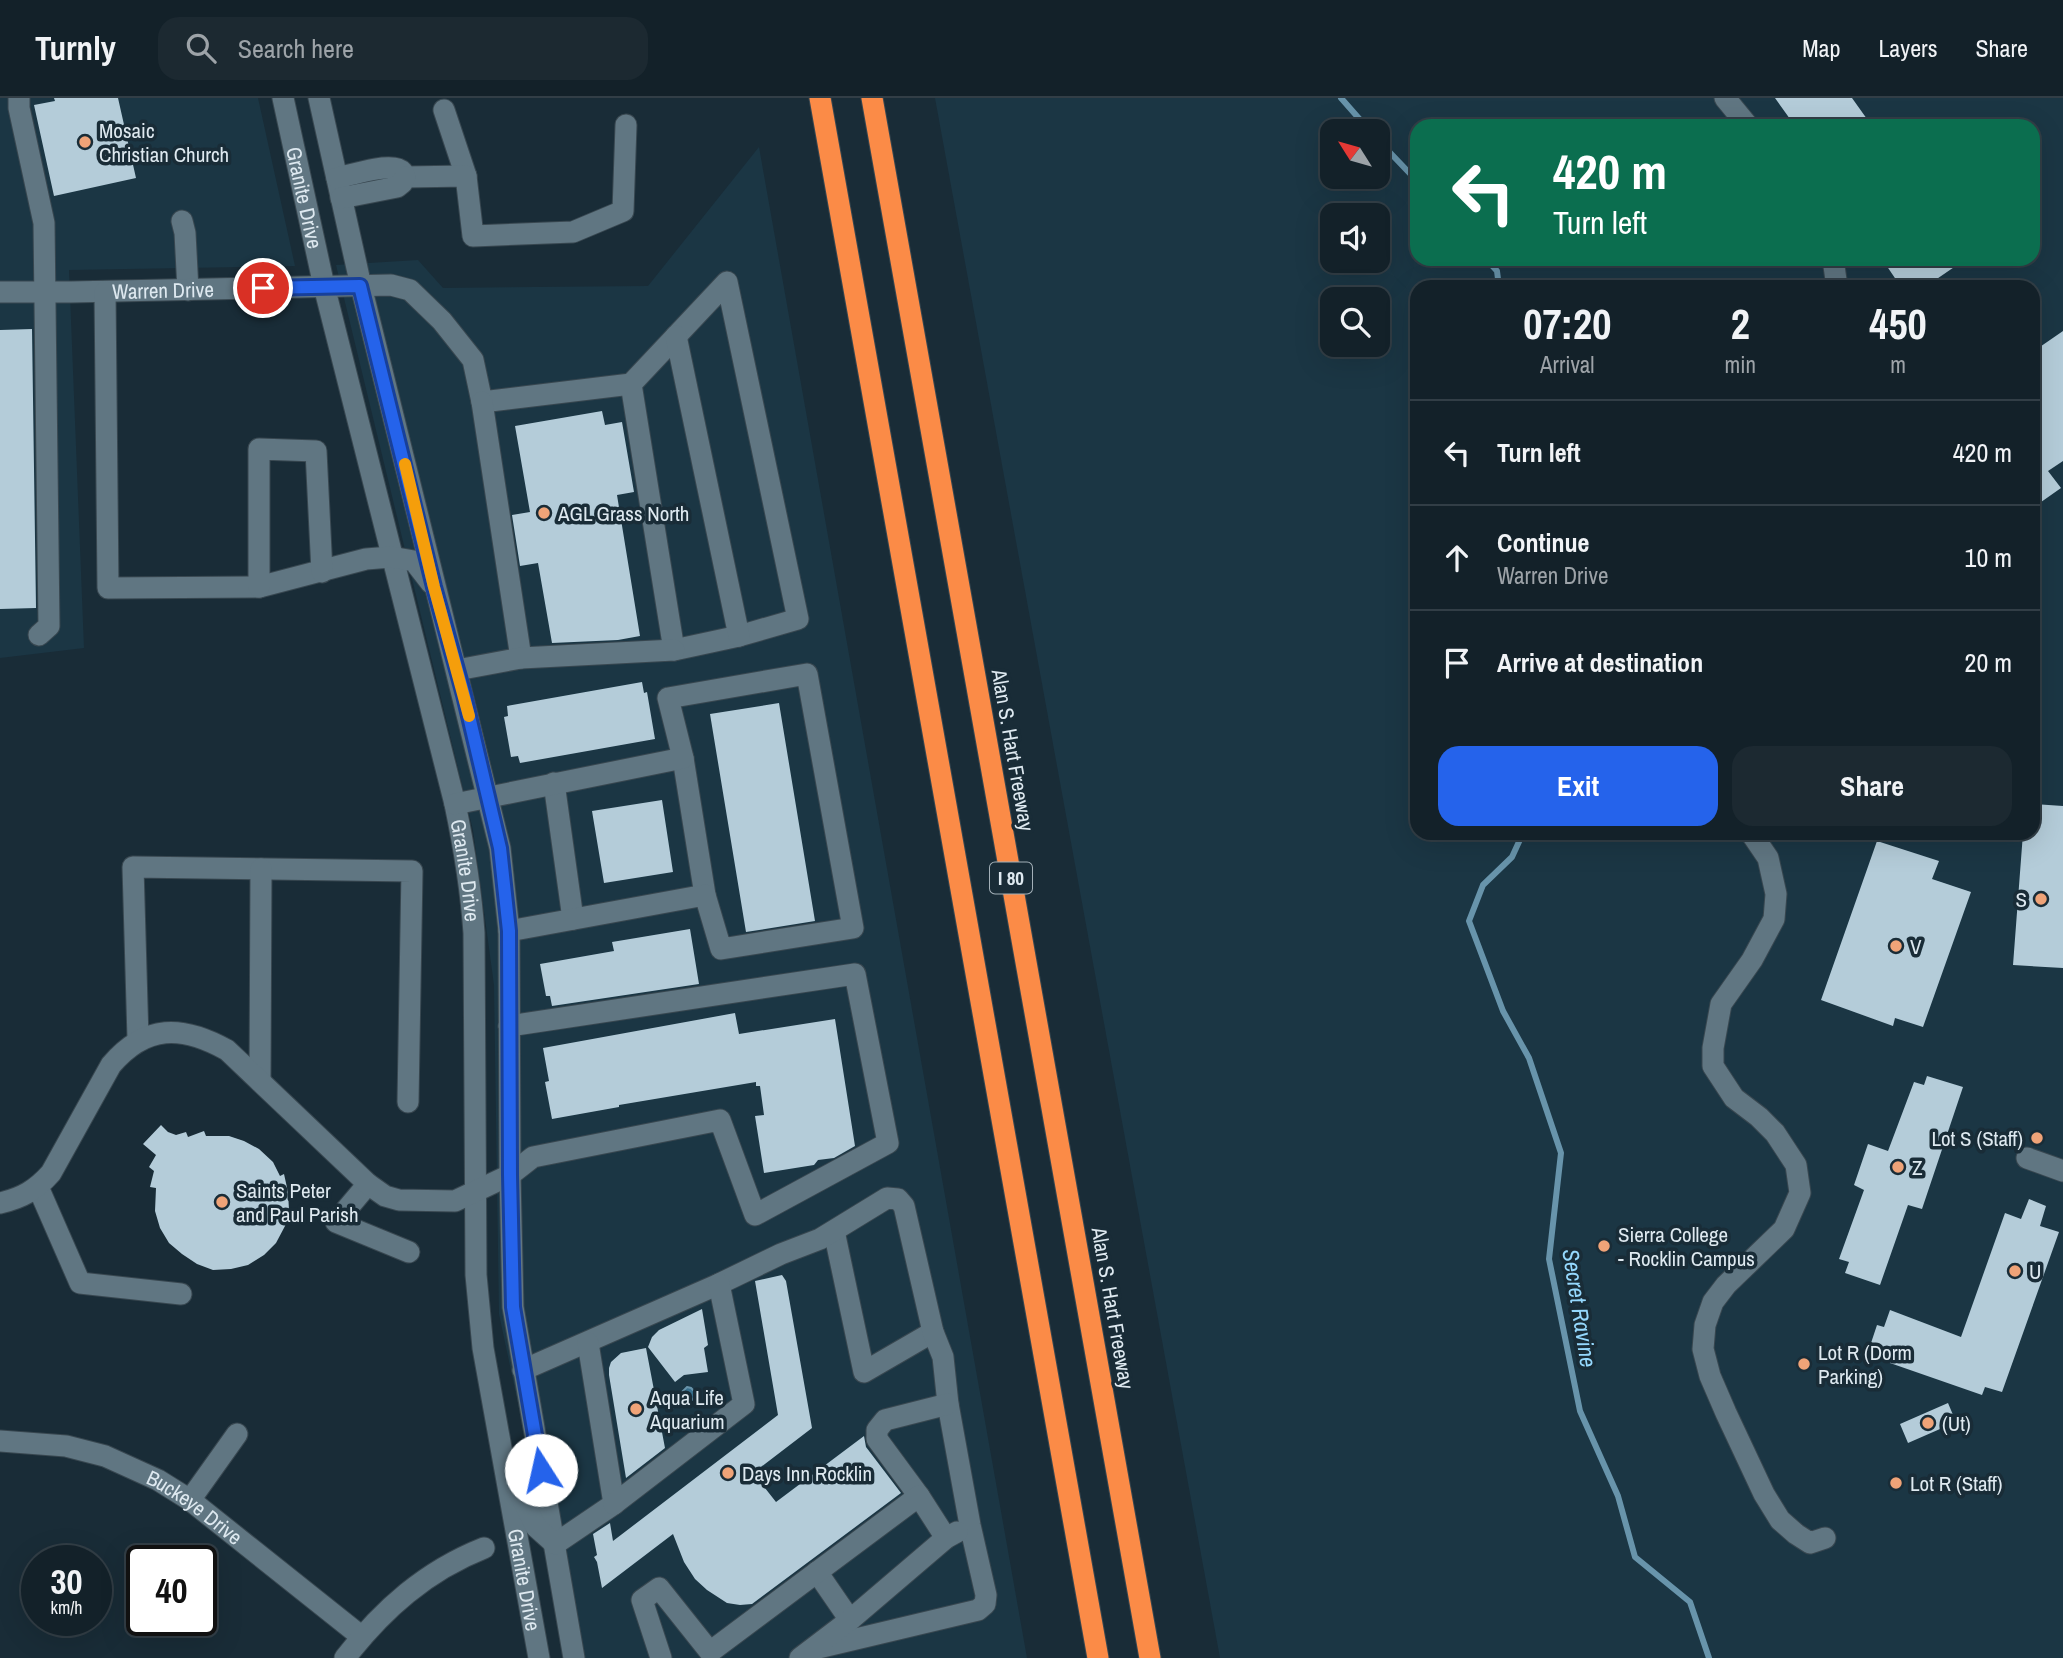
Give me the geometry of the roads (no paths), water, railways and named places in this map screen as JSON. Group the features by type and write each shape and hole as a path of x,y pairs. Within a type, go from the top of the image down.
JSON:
{"highway":[{"name":"I 80","path":"820,98 1098,1658"},
{"name":"Alan S. Hart Freeway","path":"872,98 1150,1658"}],"street":[{"path":"19,98 44,223 49,626 40,635"},
{"name":"Granite Drive","path":"283,98 324,286 466,856 474,933 476,1275 479,1308 483,1348 539,1658"},
{"name":"Granite Drive","path":"319,98 360,286 500,848 509,931 513,1307 574,1658"},
{"path":"1725,98 1742,119"},
{"path":"444,110 466,176 473,236 573,232 623,211 626,125"},
{"path":"339,188 397,187 405,177 466,176"},
{"path":"182,221 188,290"},
{"path":"457,670 521,658 674,650 739,636 798,619 727,282 631,384 482,402"},
{"name":"Warren Drive","path":"0,292 391,285 410,290 442,321 473,360 482,402 521,658"},
{"path":"105,292 108,588 259,587 366,559 391,557 414,561 434,587"},
{"path":"676,336 739,636"},
{"path":"631,384 674,650"},
{"path":"259,587 259,449 316,451 322,572"},
{"path":"807,674 853,928 720,949 705,895 683,758 668,698 807,674"},
{"path":"454,804 683,758"},
{"path":"554,783 573,919"},
{"path":"1756,840 1768,858 1776,894 1774,919 1752,960 1721,1004 1713,1048 1713,1066 1734,1098 1775,1133 1796,1165 1800,1193 1784,1229 1726,1284 1713,1302 1705,1325 1703,1349 1710,1376 1726,1413 1764,1494 1780,1520 1810,1543 1825,1538"},
{"path":"138,1039 133,867 412,871 408,1102"},
{"path":"260,1081 261,869"},
{"path":"509,931 705,895"},
{"path":"0,1203 19,1198 38,1187 51,1173 111,1065 138,1039 156,1034 191,1034 227,1050 368,1184 385,1196 400,1200 455,1201 510,1175 533,1157 720,1119 755,1214 888,1143 855,974 509,1026"},
{"path":"2027,1158 2063,1171"},
{"path":"368,1184 336,1222 409,1252"},
{"path":"38,1187 80,1283 181,1294"},
{"path":"523,1370 834,1231 887,1198 898,1199 905,1206 933,1332 943,1357 948,1404 986,1595 985,1604 978,1610 808,1655"},
{"path":"834,1231 864,1372 933,1332"},
{"path":"504,1464 536,1527 555,1544 614,1504 744,1404 719,1284"},
{"path":"588,1343 614,1504"},
{"path":"946,1538 877,1439 877,1430 886,1420 948,1404"},
{"path":"190,1500 237,1434"},
{"name":"Buckeye Drive","path":"0,1441 66,1446 105,1456 159,1480 190,1500 362,1637"},
{"path":"661,1658 642,1600 659,1588 706,1655 919,1496"},
{"path":"808,1655 946,1538 970,1525"},
{"path":"345,1658 388,1609 420,1582 456,1559 484,1548"},
{"path":"817,1572 850,1619"}],"water":[{"path":"687,1387 696,1393 691,1401 670,1408 667,1405 668,1397 680,1394"}],"waterway":[{"name":"Secret Ravine","path":"1341,98 1359,119"},
{"name":"Secret Ravine","path":"1390,153 1410,174"},
{"name":"Secret Ravine","path":"1492,266 1497,271 1498,280"},
{"name":"Secret Ravine","path":"1520,840 1512,857 1483,885 1469,921 1503,1011 1529,1058 1561,1153 1549,1259 1580,1411 1618,1496 1635,1557 1690,1602 1709,1658"}],"place":[{"name":"Mosaic Christian Church","path":"85,142"},
{"name":"AGL Grass North","path":"544,513"},
{"name":"S","path":"2041,899"},
{"name":"V","path":"1896,946"},
{"name":"Lot S (Staff)","path":"2037,1138"},
{"name":"Z","path":"1898,1167"},
{"name":"Saints Peter and Paul Parish","path":"222,1202"},
{"name":"Sierra College - Rocklin Campus","path":"1604,1246"},
{"name":"U","path":"2015,1271"},
{"name":"Lot R (Dorm Parking)","path":"1804,1364"},
{"name":"Aqua Life Aquarium","path":"636,1409"},
{"name":"(Ut)","path":"1928,1423"},
{"name":"Days Inn Rocklin","path":"728,1473"},
{"name":"Lot R (Staff)","path":"1896,1483"}]}
